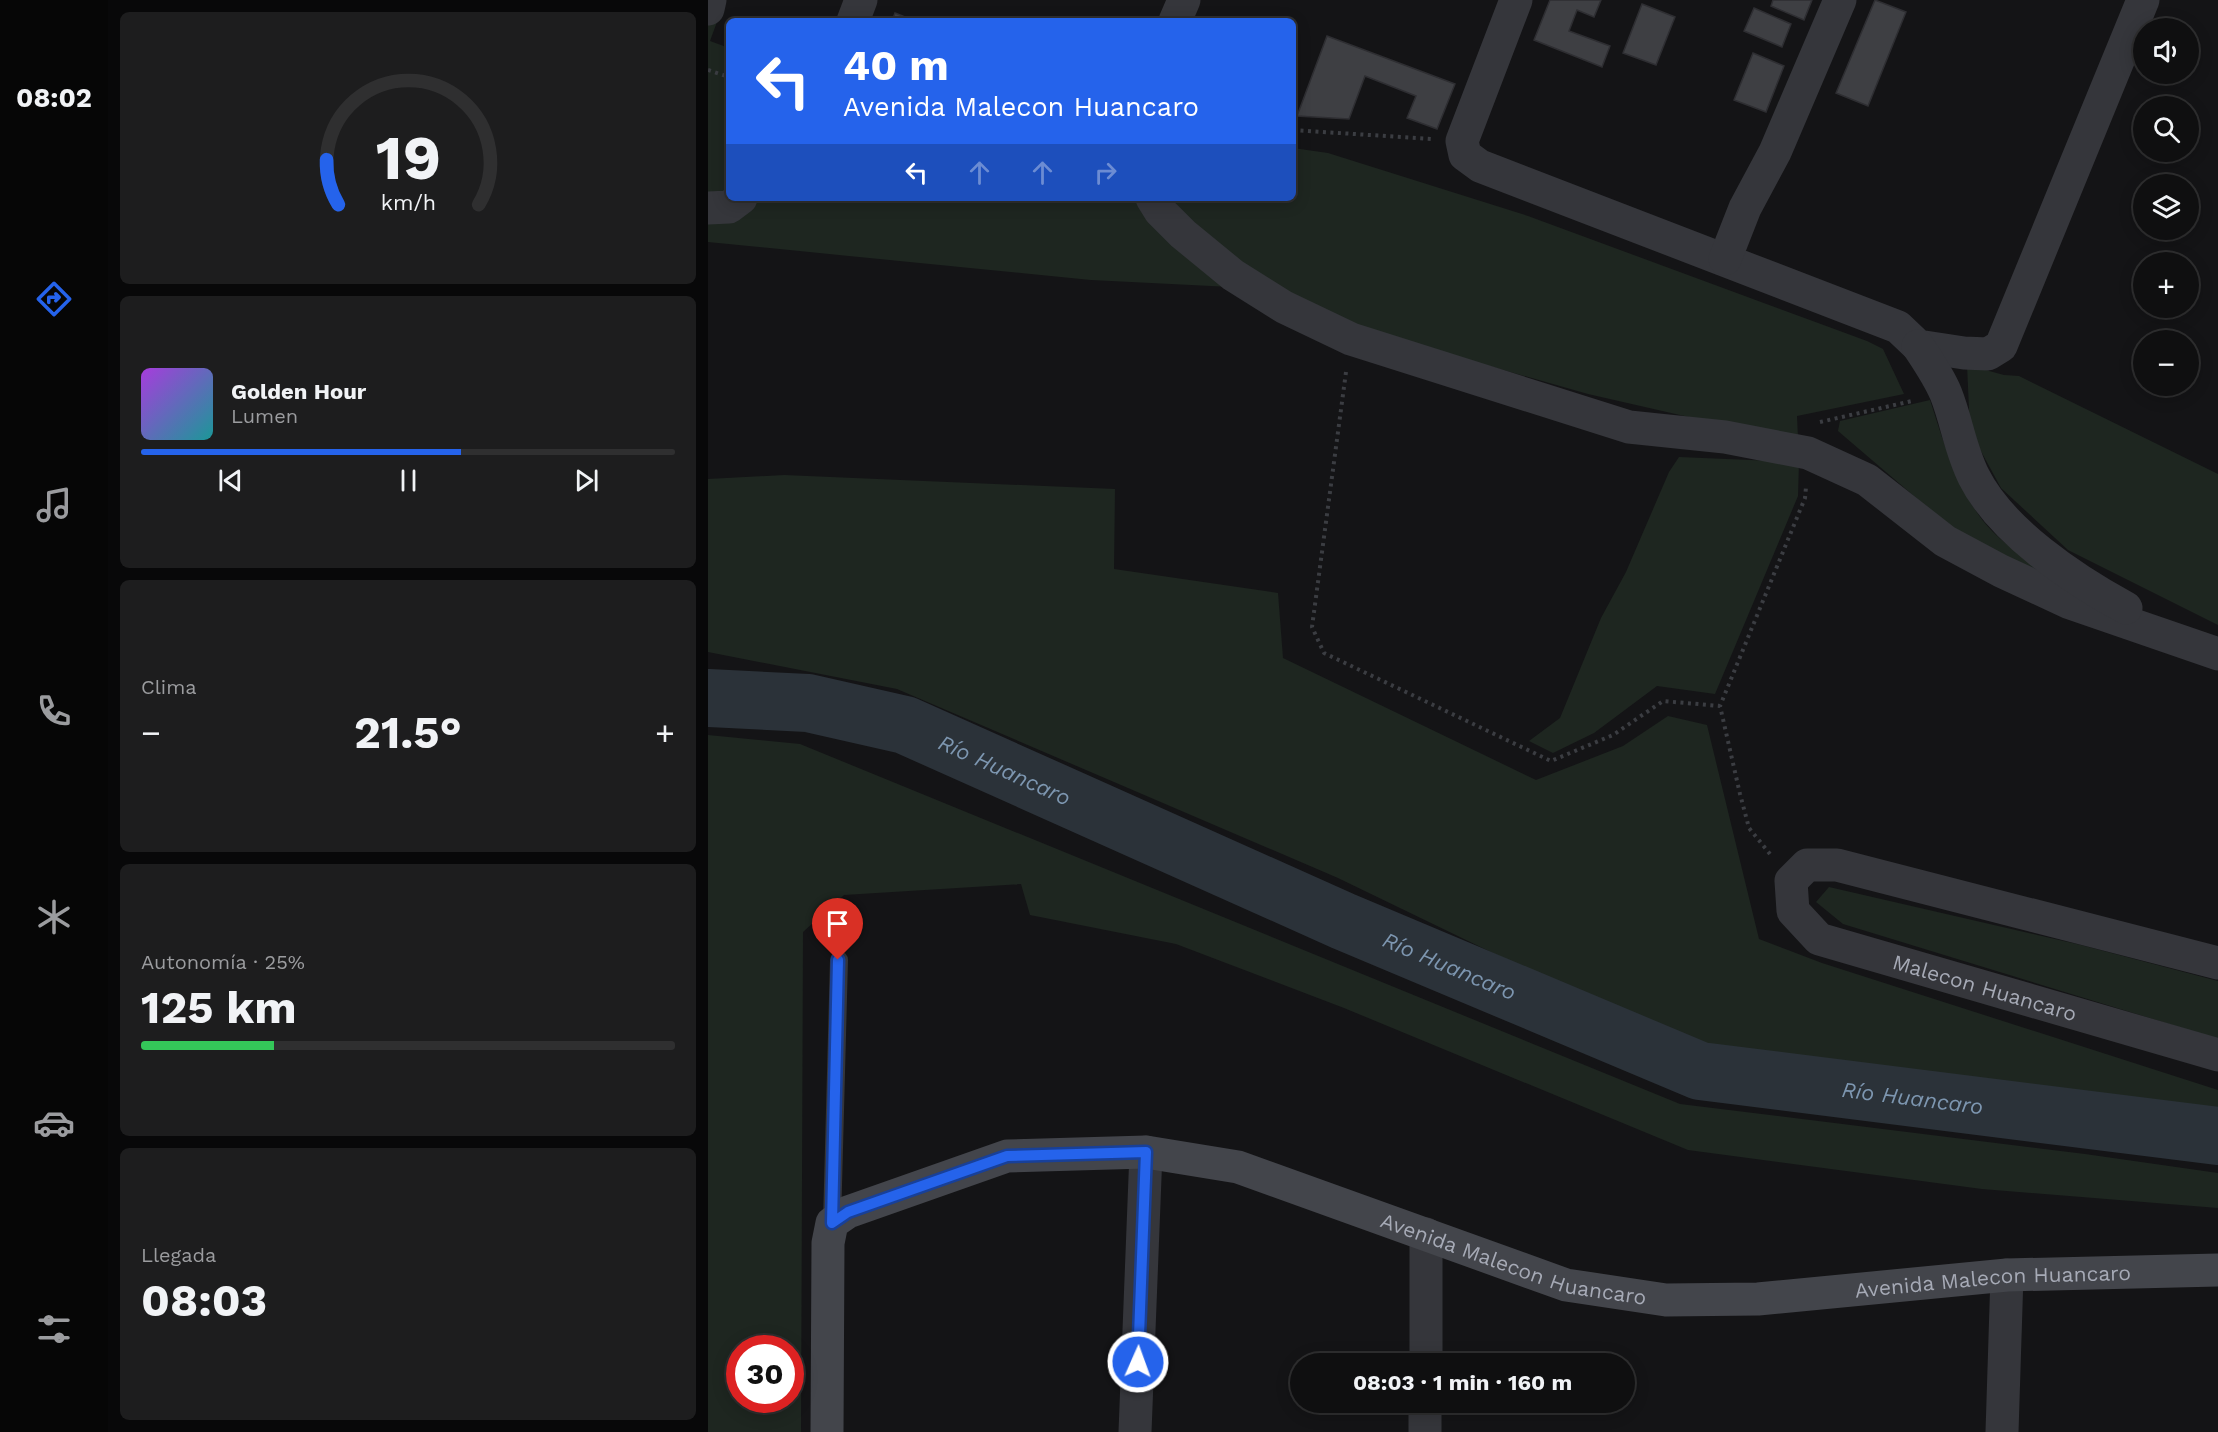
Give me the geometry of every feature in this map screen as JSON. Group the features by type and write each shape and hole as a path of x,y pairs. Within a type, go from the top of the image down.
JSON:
{"street":[{"path":"708,9 710,0"},
{"path":"854,18 861,0"},
{"path":"1176,18 1184,0"},
{"path":"1516,0 1462,141 1465,155 1480,166 1898,327 1918,346 1946,393 1968,464 1992,507 2007,523 2080,580 2115,602 2214,652"},
{"path":"1725,259 1745,208 1789,120 1840,0"},
{"path":"1918,346 1988,354 2001,346 2143,0"},
{"path":"708,208 729,207 737,201"},
{"path":"1154,201 1160,211 1183,234 1233,275 1284,307 1351,339 1629,427 1725,437 1808,453 1868,480 1945,541 2001,571 2070,603 2214,652"},
{"path":"1791,881 1808,865 1837,865 2218,963"},
{"name":"Malecon Huancaro","path":"1791,881 1793,911 1819,939 2218,1054"},
{"path":"1135,1432 1146,1152"},
{"name":"Avenida Malecon Huancaro","path":"832,1223 848,1212 1007,1156 1146,1152 1238,1167 1566,1285 1666,1300 1758,1299 2007,1275 2218,1270"},
{"path":"827,1432 828,1243 832,1223"},
{"path":"1425,1353 1426,1234"},
{"path":"2002,1432 2007,1275"},
{"path":"1425,1413 1425,1432"}],"lane":[{"path":"832,1223 838,960"}],"path":[{"path":"708,70 726,76"},
{"path":"1296,130 1462,141"},
{"path":"1351,339 1312,627 1324,652 1551,761 1613,735 1663,701 1720,706"},
{"path":"1791,881 1749,828 1720,706 1805,498 1810,424 1946,393"}],"shaded area":[{"path":"708,0 725,0 710,41 726,47 726,201 1137,201 1140,207 1231,287 1091,280 708,242"},
{"path":"1296,148 1328,153 1528,216 1867,341 1883,349 1904,394 1797,416 1798,438 1693,418 1588,394 1412,344 1354,331 1240,266 1194,229 1174,201 1296,201"},
{"path":"1967,365 2004,375 2019,376 2218,474 2218,625 2068,550 2001,488 1970,431"},
{"path":"1930,400 1954,470 1981,519 2007,544 2053,576 1990,561 1838,431 1840,421"},
{"path":"1679,457 1799,462 1798,496 1715,694 1657,686 1594,733 1553,753 1529,741 1560,718 1601,618 1626,572 1669,472"},
{"path":"784,475 1115,489 1114,569 1278,593 1283,658 1536,780 1623,746 1668,716 1707,725 1759,939 1822,963 2218,1090 2218,1122 1729,1054 1650,1029 1338,878 897,689 708,652 708,479"},
{"path":"708,735 800,744 1680,1104 2085,1154 2218,1173 2218,1208 1982,1189 1688,1150 1344,1008 1176,944 1030,915 1021,884 844,895 803,932 801,1335 726,1335 726,1413 801,1413 801,1432 708,1432"},
{"path":"1829,887 2081,945 2218,981 2218,1039 1843,924 1816,902"}],"building":[{"path":"1550,0 1601,0 1594,17 1577,10 1569,31 1610,46 1602,67 1534,40"},
{"path":"1773,0 1812,0 1804,20 1771,6"},
{"path":"1875,0 1906,12 1868,106 1836,93"},
{"path":"1642,4 1675,17 1656,65 1623,53"},
{"path":"1754,8 1791,24 1782,47 1744,31"},
{"path":"895,13 908,18 893,18"},
{"path":"1327,36 1455,84 1437,129 1407,118 1416,96 1365,76 1349,119 1297,116"},
{"path":"1753,53 1784,66 1766,112 1734,100"}],"waterway":[{"name":"Río Huancaro","path":"708,698 808,703 905,725 1343,921 1700,1071 2218,1136"}],"route":[{"path":"838,960 832,1223 848,1212 1007,1156 1146,1152 1138,1362"}]}
